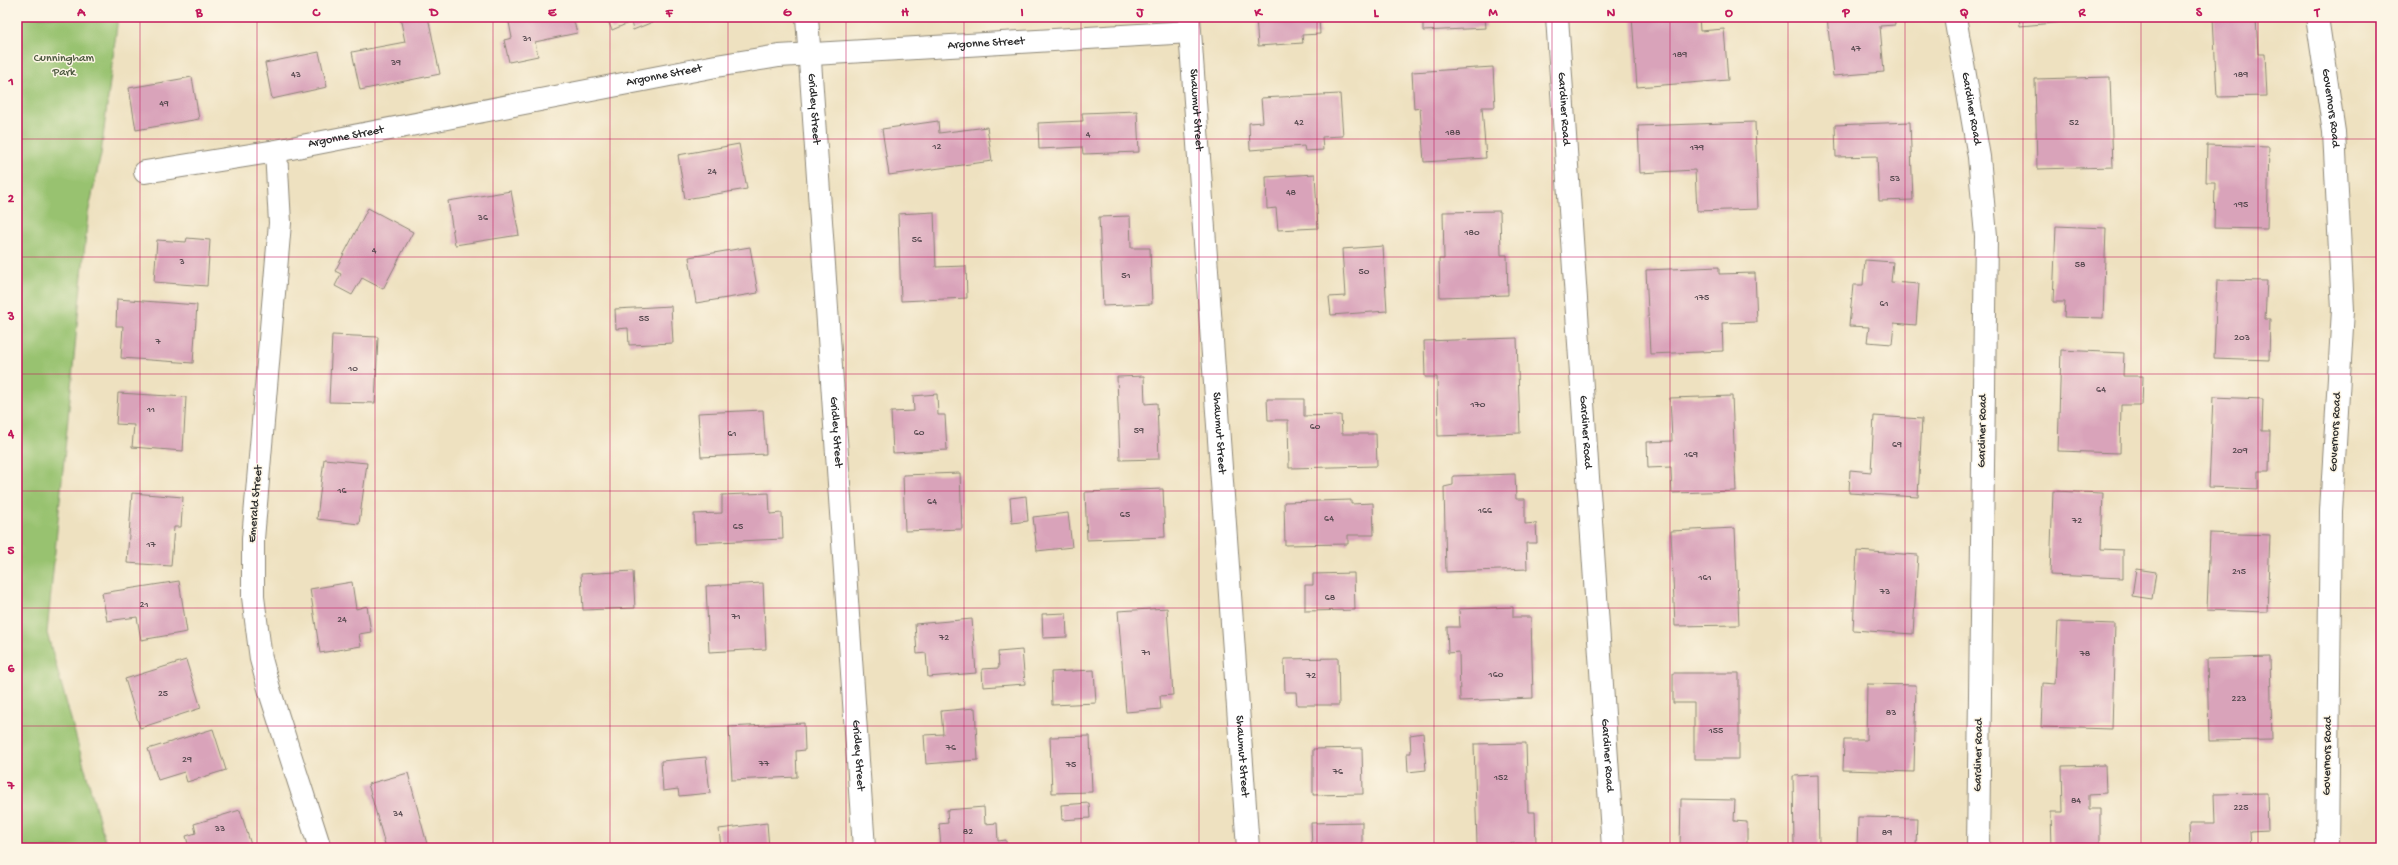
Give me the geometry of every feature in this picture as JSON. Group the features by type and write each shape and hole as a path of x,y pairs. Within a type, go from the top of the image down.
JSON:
{"street":[{"name":"Gridley Street","path":"807,17 808,53 864,848"},
{"name":"Gardiner Road","path":"1557,17 1613,848"},
{"name":"Gardiner Road","path":"1955,17 1979,157 1986,236 1978,848"},
{"name":"Governors Road","path":"2317,17 2334,132 2343,310 2331,511 2328,848"},
{"name":"Argonne Street","path":"145,172 276,151 716,66 808,53 1190,24"},
{"name":"Shawmut Street","path":"1190,24 1248,848"},
{"name":"Emerald Street","path":"276,151 280,222 253,539 252,597 261,659 270,692 320,848"}],"green space":[{"name":"Cunningham Park","path":"17,17 118,17 101,154 88,214 47,633 107,848 17,848"}],"building":[{"path":"400,17 428,17 440,74 360,90 352,52 405,42"},
{"path":"508,17 577,17 573,18 577,33 535,42 538,56 509,62 504,40 512,38"},
{"path":"606,17 665,17 633,30 631,22 612,30"},
{"path":"665,17 679,17 667,22"},
{"path":"1256,17 1319,17 1320,34 1302,35 1303,43 1258,46"},
{"path":"1423,17 1485,17 1486,28 1423,31"},
{"path":"1632,17 1699,17 1700,31 1724,29 1728,80 1637,87"},
{"path":"1827,17 1894,17 1895,25 1880,26 1884,72 1833,76"},
{"path":"2019,17 2098,17 2098,19 2020,26"},
{"path":"2213,17 2256,17 2258,54 2265,54 2267,96 2217,97"},
{"path":"319,52 327,87 272,99 265,63"},
{"path":"1493,67 1495,107 1482,107 1486,158 1424,162 1420,108 1414,109 1412,72"},
{"path":"192,77 199,119 136,130 129,88"},
{"path":"2110,77 2113,167 2037,169 2035,79"},
{"path":"1340,94 1343,136 1322,137 1323,150 1305,151 1304,146 1250,150 1249,123 1263,122 1261,98"},
{"path":"1137,111 1139,152 1083,154 1082,147 1039,149 1038,123 1083,121 1082,113"},
{"path":"938,121 939,133 987,127 992,161 889,175 882,129"},
{"path":"1755,122 1758,209 1697,211 1695,170 1640,173 1638,126"},
{"path":"1910,122 1913,200 1879,201 1877,156 1836,157 1835,125"},
{"path":"739,144 747,189 685,199 678,155"},
{"path":"2207,145 2269,147 2267,229 2214,228 2215,182 2206,182"},
{"path":"1315,174 1318,228 1278,230 1276,208 1267,209 1266,177"},
{"path":"511,191 519,235 455,245 448,201"},
{"path":"368,208 413,232 383,289 362,278 352,295 335,286 341,274 335,271"},
{"path":"1500,211 1501,255 1507,255 1508,295 1440,297 1439,259 1444,259 1443,212"},
{"path":"934,212 936,267 966,266 967,298 901,301 898,214"},
{"path":"1130,216 1131,248 1150,248 1152,304 1103,306 1099,217"},
{"path":"2056,226 2106,228 2103,318 2064,317 2065,302 2053,302"},
{"path":"187,238 210,240 207,286 154,282 157,240 186,242"},
{"path":"1383,246 1387,311 1331,315 1329,297 1345,296 1342,249"},
{"path":"750,247 758,293 696,303 689,257"},
{"path":"1865,260 1893,262 1891,282 1919,284 1916,325 1894,323 1892,344 1867,342 1869,327 1849,326 1853,285 1863,285"},
{"path":"1719,267 1719,274 1755,273 1757,322 1722,323 1723,351 1650,354 1646,270"},
{"path":"2217,280 2267,281 2265,319 2270,319 2269,360 2214,358"},
{"path":"117,299 197,305 193,363 121,358 123,326 116,326"},
{"path":"671,306 673,343 629,345 628,328 616,329 615,309"},
{"path":"332,335 378,337 375,403 329,402"},
{"path":"1517,338 1520,433 1438,436 1437,377 1425,377 1424,341"},
{"path":"2061,350 2124,353 2123,376 2143,376 2142,405 2121,405 2120,453 2058,451"},
{"path":"1144,376 1145,404 1157,403 1159,459 1120,460 1117,377"},
{"path":"118,393 186,397 183,451 132,447 134,425 116,424"},
{"path":"937,394 938,415 945,415 947,450 893,453 891,412 914,411 913,396"},
{"path":"1732,396 1736,491 1672,493 1671,467 1648,468 1647,442 1672,441 1670,398"},
{"path":"2213,397 2263,399 2262,431 2270,431 2269,471 2258,471 2258,489 2209,487"},
{"path":"1267,399 1304,399 1304,416 1341,415 1342,434 1376,434 1377,466 1289,468 1288,420 1268,420"},
{"path":"763,410 766,454 701,457 698,413"},
{"path":"1874,416 1922,419 1918,497 1849,493 1850,470 1871,472"},
{"path":"324,459 367,463 359,524 317,519"},
{"path":"960,473 962,529 905,531 903,475"},
{"path":"1515,474 1516,499 1525,499 1525,524 1536,523 1537,543 1526,543 1527,569 1446,572 1444,487 1453,485 1453,476"},
{"path":"1163,489 1165,537 1087,540 1085,492"},
{"path":"2053,491 2103,493 2101,549 2123,550 2123,578 2050,575"},
{"path":"132,493 183,497 181,527 174,527 171,566 127,563"},
{"path":"769,493 770,514 782,513 783,539 695,543 694,514 722,513 722,495"},
{"path":"1026,496 1028,521 1012,523 1010,498"},
{"path":"1351,500 1351,504 1373,503 1374,535 1348,535 1348,544 1285,545 1284,502"},
{"path":"1068,513 1072,547 1037,551 1033,517"},
{"path":"1735,528 1739,625 1675,626 1671,531"},
{"path":"2210,533 2270,535 2267,612 2207,610"},
{"path":"1857,551 1918,555 1913,634 1853,630"},
{"path":"2136,569 2156,572 2152,599 2132,596"},
{"path":"633,571 635,608 583,610 581,574"},
{"path":"1354,573 1355,610 1305,611 1305,585 1313,585 1313,574"},
{"path":"179,581 187,632 141,640 137,617 107,621 102,593"},
{"path":"352,582 356,609 367,606 371,632 359,634 361,646 320,653 310,589"},
{"path":"763,583 766,649 709,652 706,586"},
{"path":"1513,607 1513,617 1531,617 1533,698 1460,701 1459,652 1448,653 1447,627 1460,627 1459,609"},
{"path":"1167,608 1173,695 1160,696 1161,709 1126,712 1118,611"},
{"path":"1066,613 1067,637 1043,638 1042,614"},
{"path":"972,619 976,673 928,677 926,653 917,654 915,624"},
{"path":"2058,622 2115,624 2112,729 2041,727 2043,683 2055,684"},
{"path":"1022,650 1025,684 983,687 982,669 999,668 998,652"},
{"path":"2270,657 2272,740 2209,741 2207,659"},
{"path":"1338,658 1339,705 1297,705 1296,692 1285,692 1284,659"},
{"path":"186,660 201,708 140,728 125,679"},
{"path":"1094,670 1096,703 1052,705 1051,672"},
{"path":"1673,673 1739,673 1739,759 1694,759 1694,703 1673,703"},
{"path":"1867,684 1916,685 1914,772 1843,770 1844,740 1866,740"},
{"path":"975,708 978,760 926,764 924,735 943,734 941,711"},
{"path":"804,723 805,750 796,751 797,777 732,780 729,727"},
{"path":"213,729 226,770 187,782 184,772 158,780 148,749"},
{"path":"1423,733 1426,770 1408,772 1407,753 1411,753 1410,735"},
{"path":"1090,736 1092,792 1052,793 1050,737"},
{"path":"1526,743 1528,812 1535,812 1536,843 1477,844 1474,744"},
{"path":"1362,748 1363,794 1313,795 1313,749"},
{"path":"706,757 710,793 679,796 678,789 663,791 661,761"},
{"path":"2105,765 2106,793 2089,794 2089,809 2100,809 2100,848 2052,848 2051,812 2063,812 2062,766"},
{"path":"408,773 427,844 413,848 386,848 368,784"},
{"path":"1818,775 1819,848 1794,848 1793,776"},
{"path":"2267,793 2268,830 2250,831 2251,848 2190,848 2189,823 2215,823 2214,794"},
{"path":"1681,799 1735,800 1734,821 1747,822 1747,848 1680,848"},
{"path":"1089,803 1090,818 1062,820 1061,805"},
{"path":"984,807 985,824 997,823 998,841 1006,840 1006,848 941,848 939,824 948,823 947,810"},
{"path":"240,810 252,848 189,848 186,836 196,833 194,824"},
{"path":"1858,817 1917,818 1916,848 1857,848"},
{"path":"1362,822 1362,848 1312,848 1311,823"},
{"path":"767,823 769,848 721,848 719,829"}]}
